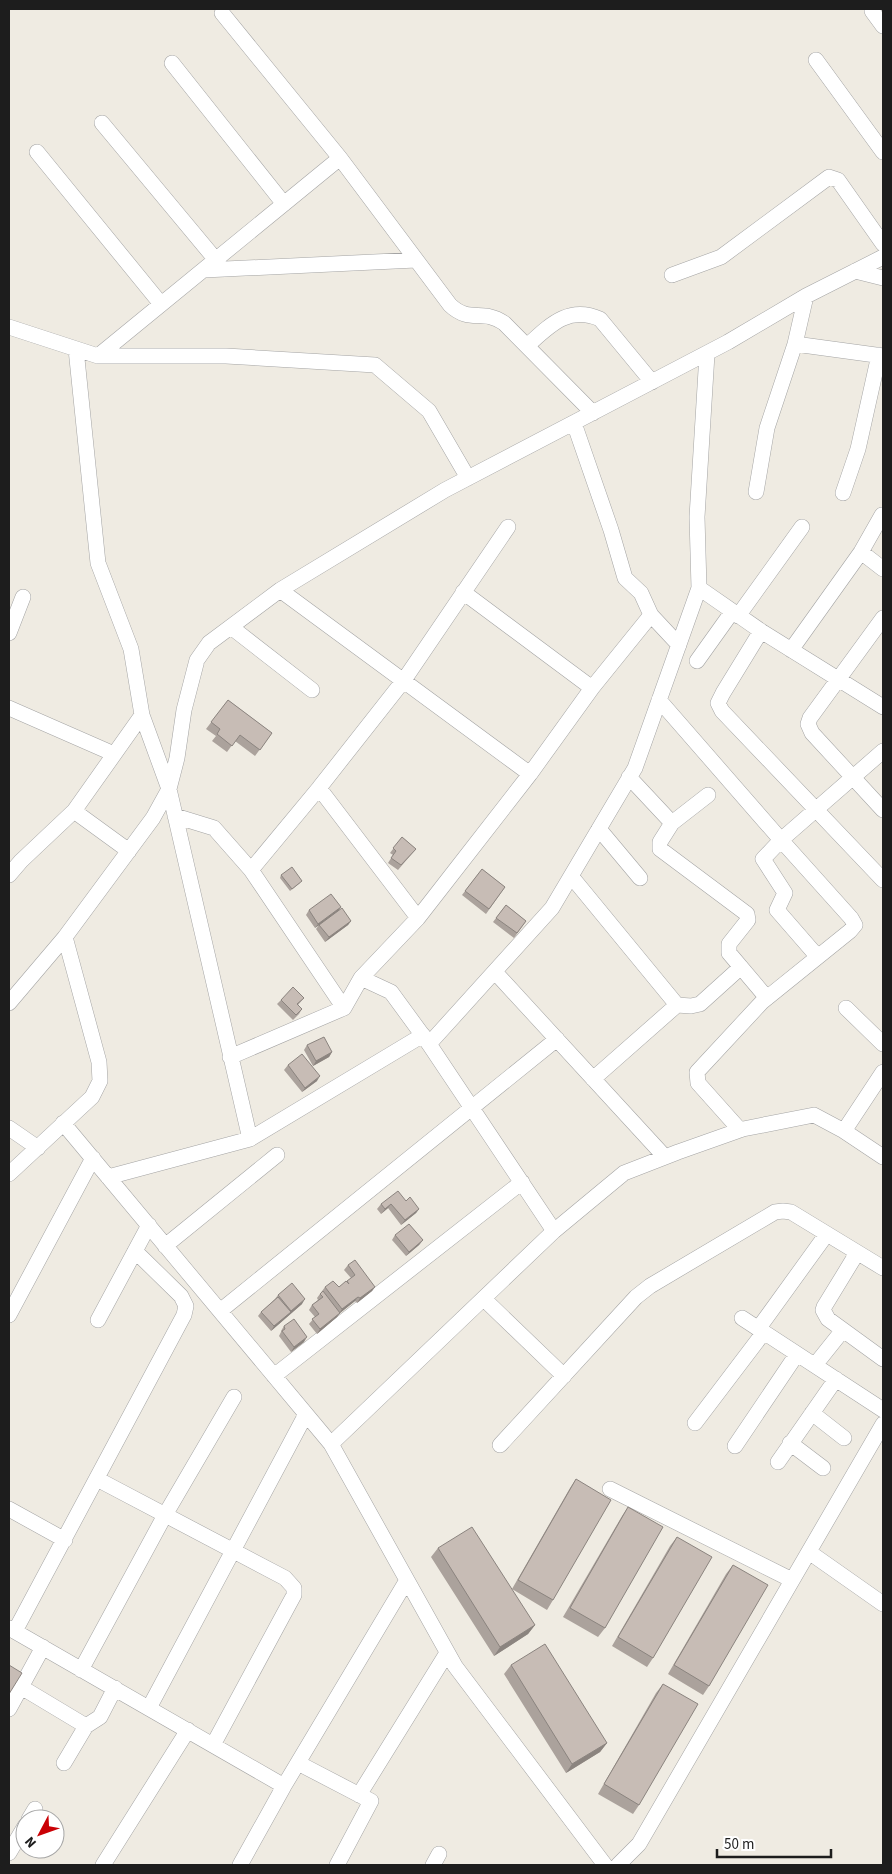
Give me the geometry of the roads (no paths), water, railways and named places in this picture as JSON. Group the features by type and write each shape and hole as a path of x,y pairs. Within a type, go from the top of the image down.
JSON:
{"street":[{"path":"872,11 883,26"},
{"path":"222,13 340,158 450,305 458,313 468,316 488,315 497,318 527,346 592,414"},
{"path":"816,60 883,152"},
{"path":"172,63 284,204"},
{"path":"102,123 216,260"},
{"path":"37,152 161,304"},
{"path":"98,356 340,158"},
{"path":"672,275 721,257 829,177 838,180 883,244"},
{"path":"9,1003 66,937 153,818 169,789 177,758 184,710 196,660 209,643 280,590 445,490 707,354 806,296 883,257"},
{"path":"204,270 416,260"},
{"path":"855,271 883,278"},
{"path":"756,492 767,428 795,344 806,296"},
{"path":"527,346 561,318 577,314 589,314 600,319 652,382"},
{"path":"9,327 98,356 226,356 375,365 429,411 468,478"},
{"path":"795,344 881,356 858,449 843,493"},
{"path":"76,349 98,563 131,649 142,715 169,789 250,1139"},
{"path":"108,1177 250,1139 426,1040 495,972 552,908 635,768 699,588 697,517 707,354"},
{"path":"574,423 611,530 625,578 641,593 651,615 679,645"},
{"path":"791,650 861,552 882,515"},
{"path":"251,870 319,788 404,680 508,527"},
{"path":"697,661 802,527"},
{"path":"861,552 883,569"},
{"path":"699,588 761,631 883,708"},
{"path":"280,590 530,774"},
{"path":"463,592 592,688"},
{"path":"9,633 23,597"},
{"path":"230,1057 344,1008 361,978 418,918 530,774 592,688 651,615"},
{"path":"883,618 837,679 810,718 808,724 812,733 883,810"},
{"path":"232,627 312,690"},
{"path":"761,631 718,703 722,711 883,880"},
{"path":"659,700 780,840 851,918 855,925 767,998 697,1072 698,1083 740,1130"},
{"path":"9,708 114,754"},
{"path":"9,875 21,861 74,811 142,715"},
{"path":"817,956 777,910 785,893 763,859 780,840 883,751"},
{"path":"629,777 672,823"},
{"path":"319,788 418,918"},
{"path":"708,795 672,823 660,842 660,849 747,914 748,920 728,948 729,953 767,998"},
{"path":"74,811 129,851"},
{"path":"175,816 214,828 251,870 344,1008"},
{"path":"599,829 640,878"},
{"path":"571,876 676,1005"},
{"path":"9,1174 92,1097 100,1081 99,1062 66,937"},
{"path":"593,1079 676,1005 691,1006 700,1004 741,967"},
{"path":"495,972 665,1157"},
{"path":"361,978 391,992 426,1040 554,1231"},
{"path":"846,1008 883,1044"},
{"path":"220,1311 557,1039"},
{"path":"844,1131 883,1072"},
{"path":"331,1444 554,1231 624,1173 740,1130 814,1116 844,1131 883,1157"},
{"path":"63,1123 331,1444 455,1666 603,1864"},
{"path":"9,1128 38,1148"},
{"path":"166,1246 277,1155"},
{"path":"9,1315 93,1158"},
{"path":"274,1376 522,1182"},
{"path":"500,1446 636,1297 650,1286 775,1212 791,1212 883,1268"},
{"path":"98,1320 149,1225"},
{"path":"696,1423 826,1235"},
{"path":"135,1251 181,1296 186,1306 184,1315 65,1540 12,1630 284,1786"},
{"path":"857,1253 823,1310 828,1319 883,1359"},
{"path":"484,1299 564,1376"},
{"path":"742,1318 883,1410"},
{"path":"815,1365 843,1330"},
{"path":"735,1446 797,1354"},
{"path":"778,1462 836,1379"},
{"path":"81,1670 165,1515 234,1396"},
{"path":"149,1708 306,1414"},
{"path":"812,1414 844,1438"},
{"path":"618,1865 639,1844 883,1424"},
{"path":"790,1443 823,1468"},
{"path":"97,1479 285,1578 294,1588 294,1595 213,1745"},
{"path":"610,1489 792,1580"},
{"path":"9,1509 65,1540"},
{"path":"809,1552 883,1604"},
{"path":"243,1864 284,1786 406,1580"},
{"path":"9,1709 43,1647"},
{"path":"360,1795 447,1653"},
{"path":"21,1687 86,1726"},
{"path":"64,1762 86,1726 100,1718 115,1688"},
{"path":"104,1865 188,1730"},
{"path":"298,1763 372,1801 337,1865"}]}
